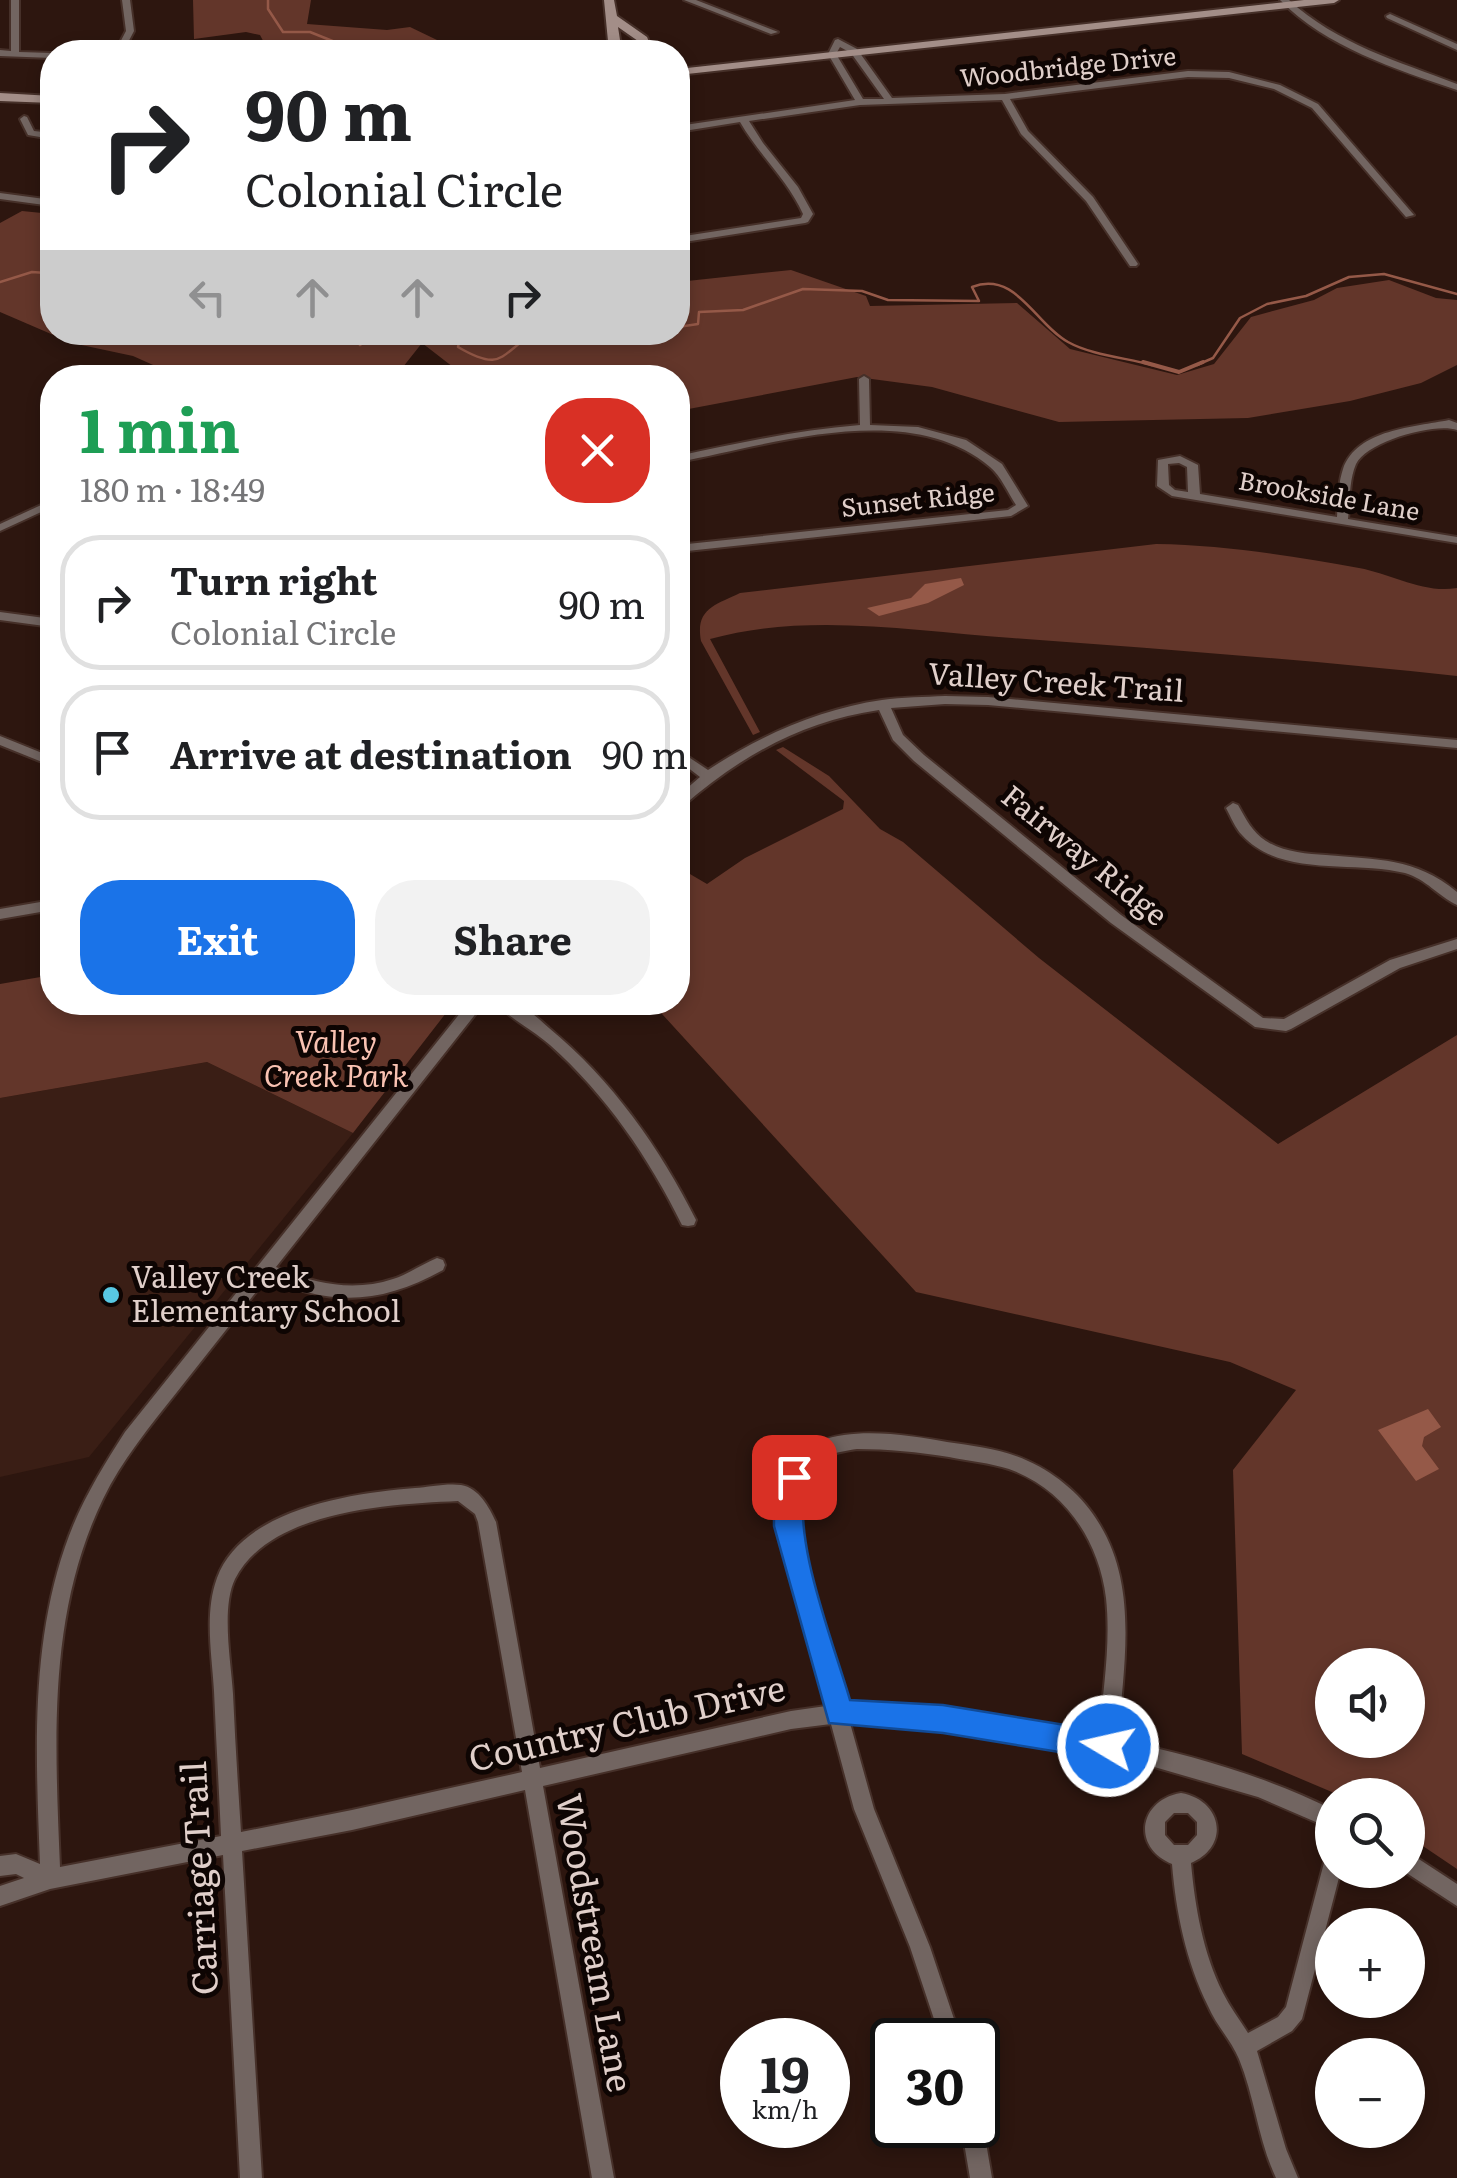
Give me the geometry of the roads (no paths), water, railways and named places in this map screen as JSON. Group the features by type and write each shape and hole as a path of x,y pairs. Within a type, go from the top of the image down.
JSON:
{"main road":[{"path":"610,0 614,40"},
{"path":"690,70 835,48 1229,0"},
{"path":"690,58 835,48 854,52 1286,2 1334,0"},
{"path":"614,18 644,40"},
{"path":"0,85 40,87"},
{"path":"0,98 40,100"}],"street":[{"path":"14,0 15,54"},
{"path":"125,40 130,31 126,0"},
{"path":"688,0 774,32"},
{"path":"1286,2 1333,38 1457,87"},
{"path":"1390,16 1457,47"},
{"path":"835,48 860,102"},
{"path":"854,52 889,100"},
{"path":"0,53 40,55"},
{"name":"Woodbridge Drive","path":"690,127 860,102 1005,97 1188,74 1258,81 1315,106 1409,215"},
{"path":"1005,97 1024,132 1090,199 1134,264"},
{"path":"24,119 31,133 40,134"},
{"path":"690,238 805,220 808,214 804,203 765,157 744,121"},
{"path":"0,196 40,201"},
{"path":"864,379 865,428"},
{"path":"1342,520 1348,471 1358,454 1378,442 1454,424"},
{"name":"Sunset Ridge","path":"690,456 865,428 928,433 980,449 1004,470 1021,508 690,547"},
{"name":"Brookside Lane","path":"1194,496 1457,540"},
{"path":"0,528 40,508"},
{"path":"0,616 40,622"},
{"name":"Valley Creek Trail","path":"690,792 707,776 781,732 883,704 988,701 1457,744"},
{"name":"Fairway Ridge","path":"883,704 898,736 934,770 1116,919 1244,1014 1273,1027 1301,1018 1395,964 1457,944"},
{"path":"0,740 40,757"},
{"path":"690,763 707,776"},
{"path":"1233,808 1245,832 1270,848 1304,857 1408,869 1431,879 1457,900"},
{"path":"0,914 40,908"},
{"path":"50,1880 47,1663 52,1617 70,1549 96,1490 130,1437 468,1015"},
{"path":"522,1015 568,1051 661,1166 688,1220"},
{"path":"263,1269 290,1282 366,1293 405,1286 437,1265"},
{"path":"944,2018 920,1947 864,1810 790,1539 788,1496 800,1469 820,1450 852,1439 883,1438 1024,1466 1062,1491 1092,1526 1106,1556 1115,1597 1108,1746"},
{"name":"Woodstream Lane","path":"228,1574 259,1538 277,1526 373,1502 461,1493 482,1508 603,2178"},
{"name":"Carriage Trail","path":"228,1574 219,1622 251,2178"},
{"name":"Country Club Drive","path":"0,1896 50,1880 791,1720 839,1714 943,1719 1108,1746 1226,1774 1315,1812"},
{"path":"1181,1856 1186,1902 1201,1961 1216,2000 1244,2046 1268,2134 1287,2178"},
{"name":"Country Club Drive","path":"0,1866 16,1864 50,1880"},
{"path":"1425,1874 1457,1896"},
{"path":"1244,2046 1285,2024 1295,2012 1326,1888"},
{"path":"976,2148 981,2178"}],"waterway":[{"path":"268,0 268,9 283,32 310,32 330,40"},
{"path":"0,282 40,273"},
{"path":"1197,365 1213,358 1240,318 1267,304 1306,296 1349,277 1384,274 1457,294"},
{"path":"690,325 698,324 699,312 743,310 803,289 862,291 888,300 979,301 972,287 987,284 1013,292 1068,342 1152,365"},
{"path":"458,345 474,355 494,360 517,345"},
{"path":"1143,362 1179,372 1203,362"}],"place":[{"name":"Valley Creek Elementary School","path":"111,1295"}],"park label":[{"name":"Valley Creek Park","path":"336,1060"}]}
